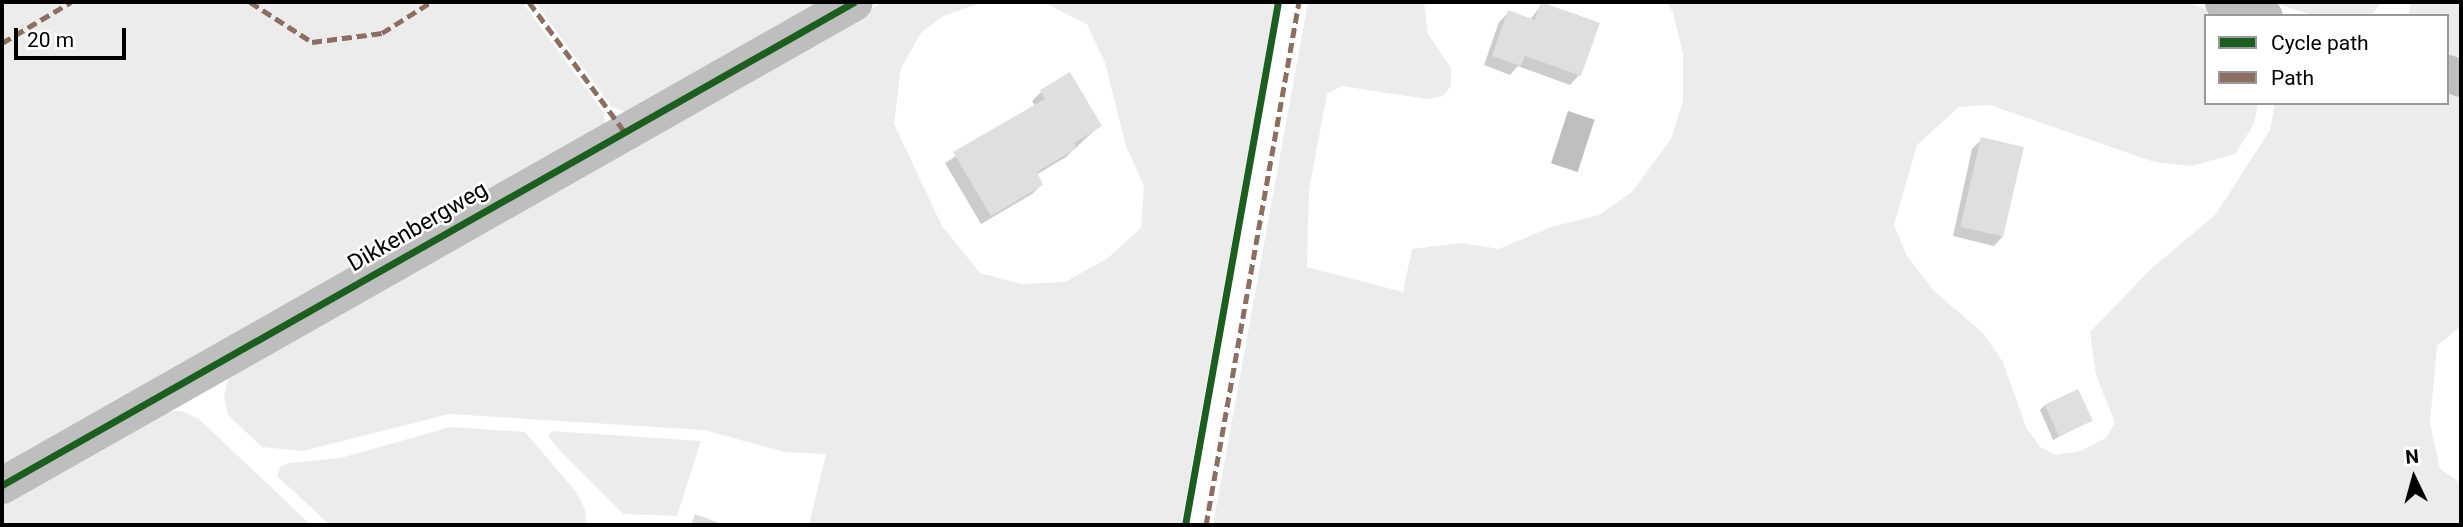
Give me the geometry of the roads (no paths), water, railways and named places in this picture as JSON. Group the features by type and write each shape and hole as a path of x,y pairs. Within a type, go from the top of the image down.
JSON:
{"street":[{"name":"Dikkenbergweg","path":"2,485 854,2"},
{"path":"2223,2 2258,14"}]}
